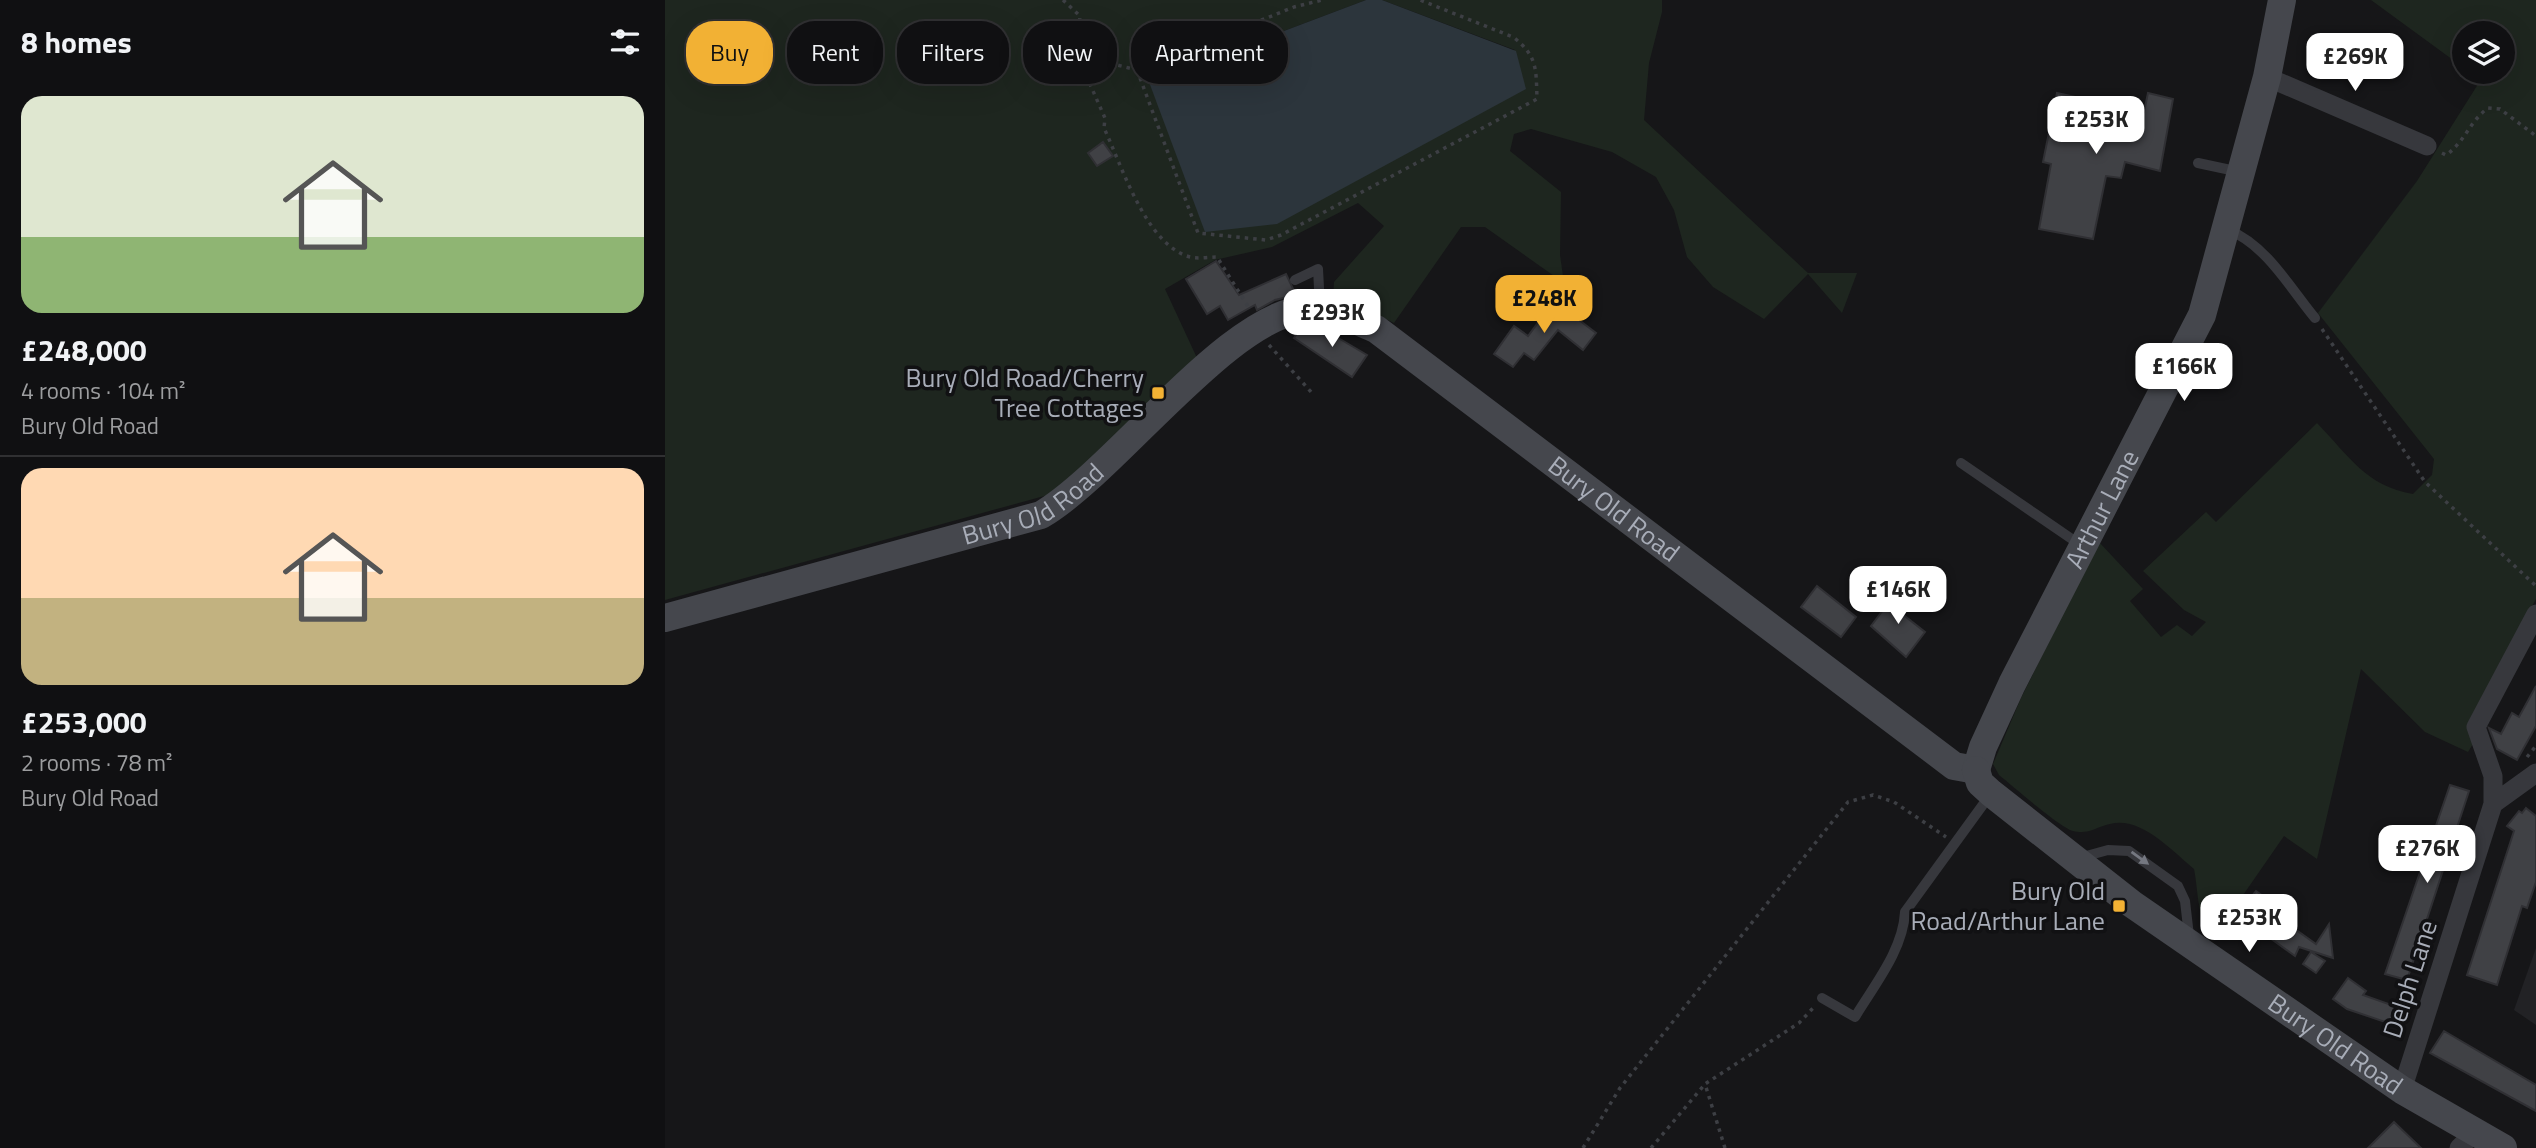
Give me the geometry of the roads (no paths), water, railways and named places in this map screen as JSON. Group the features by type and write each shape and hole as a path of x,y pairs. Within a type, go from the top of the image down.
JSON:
{"street":[{"name":"Arthur Lane","path":"1984,782 1983,747 2012,684 2202,315 2267,77 2283,0"},
{"path":"2267,77 2427,146"},
{"name":"Bury Old Road","path":"665,618 1041,515 1087,483 1211,363 1256,327 1285,314 1331,310 1376,329 1954,766 1984,782 2075,859 2190,944 2402,1090 2466,1140 2504,1148"},
{"name":"Delph Lane","path":"2402,1090 2493,804 2493,776 2476,727 2536,614"},
{"path":"2493,804 2536,773"}],"lane":[{"path":"2198,163 2241,172"},
{"path":"2225,229 2243,236 2261,251 2315,318"},
{"path":"1295,280 1318,269 1320,309"},
{"path":"1961,463 2083,546"},
{"path":"1822,998 1855,1017 1896,948 1904,928 1905,912 1954,842 1984,782"},
{"path":"2075,859 2108,850 2129,851 2178,886 2185,901 2190,944"}],"place":[{"name":"Bury Old Road/Cherry Tree Cottages","path":"1158,393"},
{"name":"Bury Old Road/Arthur Lane","path":"2119,906"}]}
